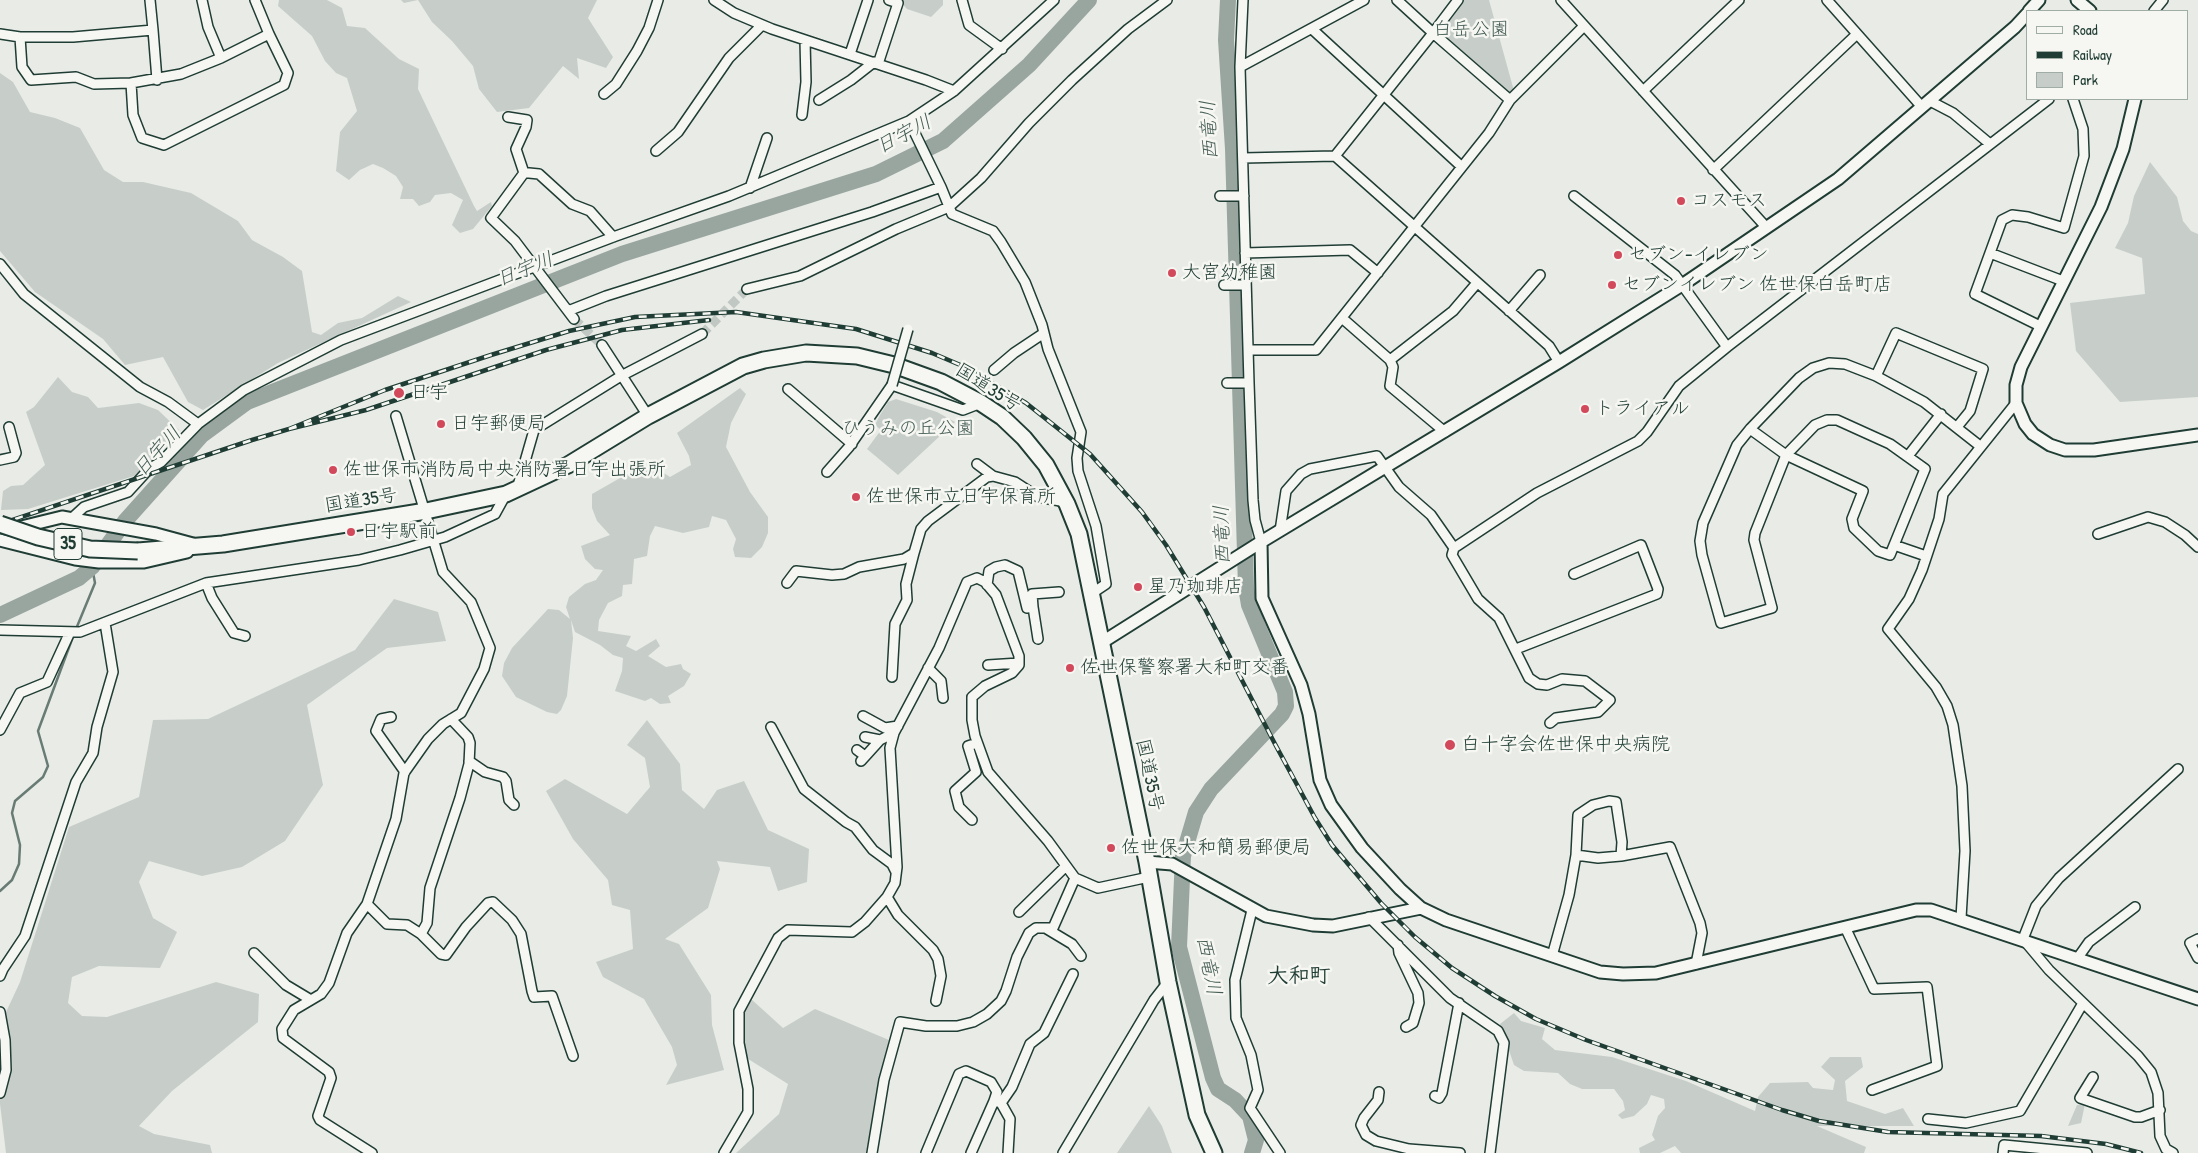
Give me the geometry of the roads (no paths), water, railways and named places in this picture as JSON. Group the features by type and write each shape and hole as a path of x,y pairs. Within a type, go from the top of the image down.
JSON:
{"highway":[{"name":"国道35号","path":"223,544 426,511 512,492 568,465 648,416 743,366 806,354 857,356 894,364 941,382 981,403 1002,417 1024,438 1046,465 1066,502 1079,534 1147,862 1168,982 1197,1114 1214,1153"},
{"name":"35","path":"0,524 38,537 90,549 138,551 223,544"}],"street":[{"path":"150,0 157,80"},
{"path":"202,0 208,27 220,58"},
{"path":"131,83 134,115 142,138 164,145 284,85 288,73 255,0"},
{"path":"604,94 616,84 637,51 649,28 658,0"},
{"path":"714,0 734,13 762,25 954,91"},
{"path":"850,54 868,0"},
{"path":"819,100 876,63 898,4 889,0"},
{"path":"962,0 969,26 1002,49"},
{"path":"72,518 84,507 128,492 148,469 161,462 198,424 260,380 341,340 613,237 750,188 909,121 954,91 1054,0"},
{"path":"747,290 800,276 896,229 949,207 981,178 1029,123 1072,80 1128,29 1167,0"},
{"path":"1243,0 1240,68 1243,158 1240,196 1245,253 1244,285 1248,350 1246,383 1253,500 1255,520 1261,542 1262,598 1301,685 1309,714 1320,780 1330,805 1362,848 1400,890 1421,908 1446,920 1600,972 1656,974 1916,910 1932,910 1961,918 2077,959 2198,998"},
{"path":"1240,68 1364,0"},
{"path":"1397,0 1510,100"},
{"path":"1335,156 1458,0"},
{"path":"1643,91 1739,0"},
{"path":"1827,0 1926,104 1953,113 1990,144"},
{"path":"2031,10 2039,0"},
{"path":"2077,0 2089,10"},
{"path":"2155,10 2163,0"},
{"path":"1563,1 1712,170 1766,227"},
{"path":"1101,644 1235,558 1559,362 1682,284 1838,179 2015,27 2026,15"},
{"path":"656,151 678,132 729,58 762,25"},
{"path":"1248,350 1316,350 1490,133 1510,100 1584,26"},
{"path":"1312,29 1462,167"},
{"path":"0,34 20,37 73,37 153,30"},
{"path":"20,37 22,67 31,80 76,76 94,84 131,83 157,80 181,74 220,58 269,34"},
{"path":"1712,170 1858,34"},
{"path":"802,115 806,82 805,40"},
{"path":"1550,723 1556,718 1598,712 1610,700 1585,681 1572,678 1547,685 1538,684 1529,678 1499,618 1478,599 1452,555 1454,548 1537,493 1638,441 1647,432 1679,386 2048,100"},
{"path":"2040,326 1975,294 2002,220 2012,215 2028,217 2064,228 2084,156 2083,129 2073,100"},
{"path":"2135,100 2123,149 2101,207 2021,367 2016,385 2016,403 2025,424 2033,434 2050,445 2065,450 2094,450 2198,435"},
{"path":"508,117 527,120 526,127 516,149 524,173"},
{"path":"909,121 952,214 993,231 1025,282 1048,349 1081,432 1077,458 1078,471 1096,526 1106,584 1091,594"},
{"path":"750,188 766,138"},
{"path":"1243,158 1335,156 1549,346 1559,362"},
{"path":"524,173 491,218 515,241 571,315 606,296 872,212 941,187"},
{"path":"524,173 538,174 572,204 590,211 613,237"},
{"path":"1221,196 1240,196"},
{"path":"1574,196 1675,275 1727,347"},
{"path":"1245,253 1350,250 1378,273"},
{"path":"1990,253 2063,281"},
{"path":"0,264 24,294 140,387 168,402 198,424"},
{"path":"1509,311 1540,275"},
{"path":"1390,360 1453,311 1477,283"},
{"path":"1225,285 1244,285"},
{"path":"1342,318 1390,360 1393,367 1390,386 1445,432"},
{"path":"827,472 852,444 892,386 908,329"},
{"path":"994,370 1014,353 1044,333"},
{"path":"1876,376 1896,333 1983,369 1970,411 1957,427"},
{"path":"0,630 73,632 104,623 206,583 359,560 434,540 494,514 512,492 534,430 621,376 702,334"},
{"path":"602,345 648,416"},
{"path":"1750,429 1786,454 1863,491 1852,519 1854,528 1878,551 1890,555 1925,469 1890,444 1837,420 1827,420 1815,425 1786,454 1755,533 1754,540 1772,608 1721,623 1700,541 1703,524 1730,459 1750,429 1799,378 1813,368 1830,363 1845,364 1876,376 1924,402 1980,446"},
{"path":"1229,383 1246,383"},
{"path":"892,386 963,410 981,403"},
{"path":"788,389 852,444"},
{"path":"1961,918 1965,851 1962,786 1953,725 1947,706 1936,688 1888,629 1909,599 1939,519 1942,494 2016,403"},
{"path":"1908,456 1940,414"},
{"path":"372,1153 320,1120 318,1116 331,1078 329,1072 282,1038 285,1023 294,1010 321,994 330,983 347,933 367,904 396,818 405,772 428,739 461,713 474,692 484,670 490,648 471,602 443,572 396,416"},
{"path":"0,460 14,457 16,453 10,427"},
{"path":"1280,531 1286,492 1301,474 1310,469 1377,456 1399,487 1431,515 1454,548"},
{"path":"977,464 993,476 1015,482 1038,497 1066,502"},
{"path":"892,677 896,624 907,600 906,584 921,529 928,521 974,484 993,476"},
{"path":"0,535 22,526 62,517 156,534 201,546"},
{"path":"2098,534 2148,517 2165,522 2185,534 2198,547"},
{"path":"0,540 75,559 123,563 154,560 223,544"},
{"path":"1516,649 1657,594 1658,589 1641,545 1574,574"},
{"path":"1894,545 1926,556"},
{"path":"787,583 796,571 832,575 844,574 859,568 892,562 914,553"},
{"path":"987,585 989,571 1006,565 1012,567 1018,571 1027,608 1033,606"},
{"path":"724,1153 748,1112 748,1089 739,1042 739,1011 778,938 788,930 852,932 865,922 887,897 895,883 890,748 896,729 939,648 967,582 977,578 987,585 1000,602 1019,656 1019,663 1012,673 985,686 972,697 972,720 977,743 988,772 1048,841 1065,867 1075,878 1098,888 1149,877"},
{"path":"206,583 212,598 234,633 245,636"},
{"path":"1038,638 1032,594 1060,592"},
{"path":"0,976 3,968 24,936 76,782 93,753 97,727 113,672 104,623"},
{"path":"0,730 20,693 47,682 73,632"},
{"path":"988,665 1019,663"},
{"path":"928,668 941,680 943,698"},
{"path":"863,716 885,728 896,729"},
{"path":"391,717 381,719 376,731 388,751 405,772"},
{"path":"421,934 427,923 430,888 460,798 469,761 470,742 468,737 451,719"},
{"path":"771,727 804,789 855,827 874,850 892,864 896,872"},
{"path":"857,750 863,759 880,740 896,729"},
{"path":"865,736 880,740"},
{"path":"972,820 959,807 956,791 976,772 968,746 977,743"},
{"path":"469,761 485,772 503,777 506,781 509,800 514,805"},
{"path":"2022,939 2036,906 2059,878 2178,769"},
{"path":"1552,956 1569,895 1576,855 1578,815 1593,805 1609,801 1616,802 1622,842 1621,856"},
{"path":"1576,855 1598,858 1670,847 1700,923 1702,933 1696,964"},
{"path":"1147,862 1172,864 1252,910 1266,916 1313,925 1333,926 1369,917 1421,908"},
{"path":"1019,912 1065,867"},
{"path":"872,1153 884,1080 900,1022 926,1026 957,1026 973,1022 987,1014 1004,996 1017,957 1029,933 1036,928 1053,928 1075,878"},
{"path":"887,897 898,915 933,950 938,959 941,976 936,1001"},
{"path":"367,904 387,924 407,925 421,934 442,954 446,955 466,927 488,903 493,902 512,920 521,934 534,997 552,996 574,1056"},
{"path":"2077,959 2089,942 2135,908"},
{"path":"1252,910 1235,980 1236,1018 1251,1055 1258,1090 1250,1108 1280,1153"},
{"path":"1369,917 1450,998 1498,1031 1504,1044 1490,1153"},
{"path":"1845,927 1874,989 1927,987 1937,1066 1872,1090"},
{"path":"1047,928 1072,944 1081,956"},
{"path":"2022,939 2049,970 2138,1056 2151,1072 2158,1093 2163,1144 2166,1149 2173,1153"},
{"path":"2198,939 2190,943 2198,958"},
{"path":"1398,945 1399,953 1418,992 1419,1002 1412,1023 1406,1027"},
{"path":"254,953 286,985 312,1000"},
{"path":"971,1153 997,1102 1012,1087 1030,1044 1044,1033 1073,974"},
{"path":"1063,1153 1139,1024 1168,982"},
{"path":"1435,1096 1439,1098 1442,1093 1450,1063 1459,1003"},
{"path":"1928,1119 1966,1123 2020,1111 2083,1003"},
{"path":"0,1012 5,1040 6,1070 0,1093"},
{"path":"926,1153 959,1074 966,1071 992,1082 997,1092 997,1102 1010,1119 1008,1153"},
{"path":"2093,1076 2080,1098 2135,1117 2141,1117 2160,1110"},
{"path":"1380,1092 1378,1100 1361,1125 1366,1135 1376,1141 1410,1149 1460,1153"},
{"path":"2003,1153 2004,1145 2086,1153"}],"waterway":[{"name":"日宇川","path":"0,615 79,578 92,567 126,520 202,435 247,402 622,254 876,174 943,141 1029,65 1089,0"},
{"name":"西竜川","path":"1228,0 1226,40 1233,149 1246,587 1249,605 1285,692 1286,706 1282,714 1211,789 1196,812 1183,856 1179,947 1213,1078 1218,1089 1235,1100 1250,1116 1256,1140 1252,1153"},
{"path":"76,629 95,583 92,567"},
{"path":"0,891 12,880 19,864 20,845 12,813 15,801 43,777 48,766 38,731 74,634"}],"tunnel":[{"path":"702,334 747,289"},
{"path":"574,319 602,345"}],"railway":[{"path":"289,429 385,390 491,355 569,331 635,317 736,312 856,329 932,353 965,367 1026,403 1090,454 1142,512 1166,545 1204,607 1275,744 1315,818 1332,845 1381,903 1415,937 1452,968 1495,996 1536,1019 1586,1040 1782,1110 1819,1121 1888,1132 2041,1136 2106,1144 2141,1153"},
{"path":"0,524 252,440 366,410 546,350 622,330 709,320"}],"place":[{"name":"コスモス","path":"1681,201"},
{"name":"セブン-イレブン","path":"1618,255"},
{"name":"大宮幼稚園","path":"1172,273"},
{"name":"セブンイレブン 佐世保白岳町店","path":"1612,285"},
{"name":"日宇","path":"399,393"},
{"name":"トライアル","path":"1585,409"},
{"name":"日宇郵便局","path":"441,424"},
{"name":"佐世保市消防局中央消防署日宇出張所","path":"333,470"},
{"name":"佐世保市立日宇保育所","path":"856,497"},
{"name":"日宇駅前","path":"351,532"},
{"name":"星乃珈琲店","path":"1138,587"},
{"name":"佐世保警察署大和町交番","path":"1070,668"},
{"name":"白十字会佐世保中央病院","path":"1450,745"},
{"name":"佐世保大和簡易郵便局","path":"1111,848"}],"district":[{"name":"大和町","path":"1299,976"}],"park label":[{"name":"白岳公園","path":"1471,30"},
{"name":"ひうみの丘公園","path":"908,429"}]}
